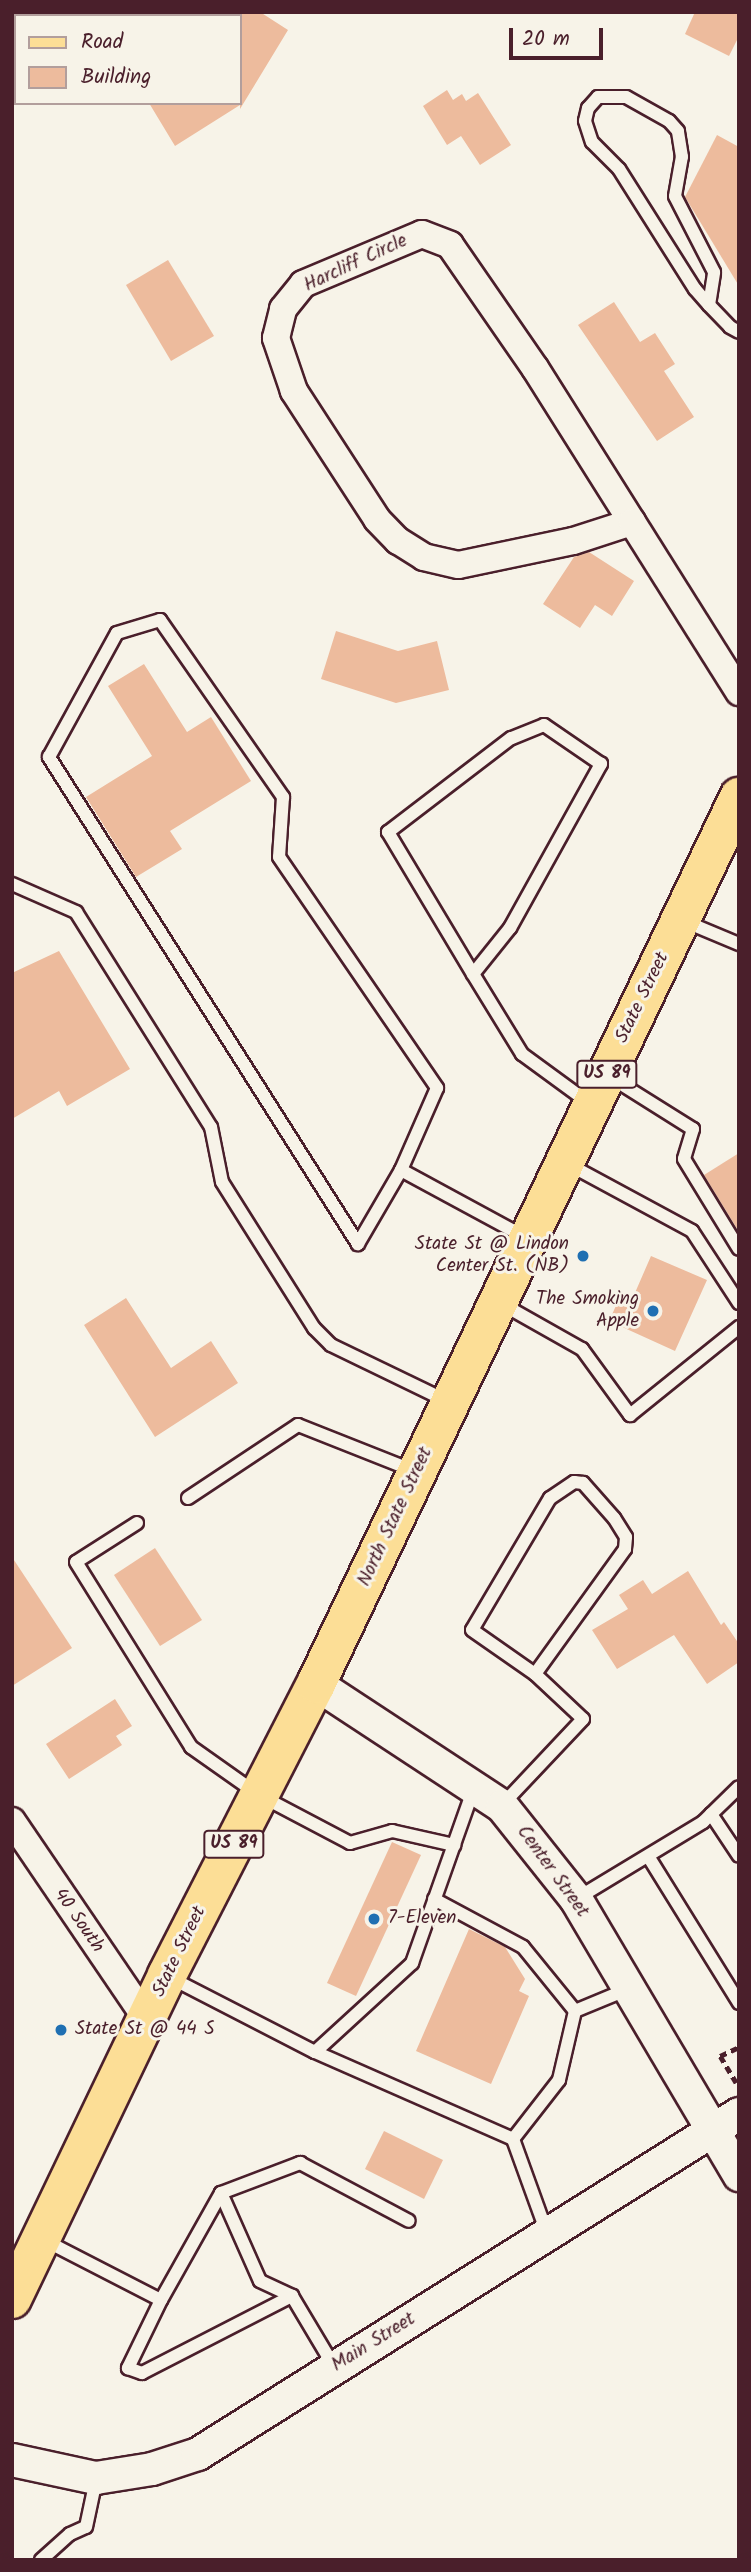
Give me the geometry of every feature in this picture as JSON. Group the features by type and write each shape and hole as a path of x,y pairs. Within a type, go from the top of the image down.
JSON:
{"main road":[{"name":"State Street","path":"476,1350 739,797"},
{"name":"North State Street","path":"317,1684 476,1350"},
{"name":"State Street","path":"12,2299 167,1975 317,1684"}],"street":[{"name":"Harcliff Circle","path":"632,522 573,541 458,565 424,557 398,541 377,519 294,391 276,338 283,309 303,284 422,234 450,245 535,368 632,522 739,692"},
{"name":"Center Street","path":"317,1684 475,1784 502,1805 576,1899 739,2175"},
{"name":"40 South","path":"12,1821 147,2021"},
{"name":"Main Street","path":"12,2460 96,2478 152,2469 198,2454 739,2114"}],"lane":[{"path":"709,305 714,272 675,196 682,157 678,131 662,116 611,94 592,102 585,121 592,142 619,169 709,305 739,331"},
{"path":"160,620 283,797 279,857 437,1088 401,1170 358,1244 50,757 117,633 160,620"},
{"path":"473,974 510,929 601,764 544,725 511,738 388,832 473,974 522,1054 693,1129 684,1159 739,1249"},
{"path":"12,884 76,912 211,1127 222,1182 314,1328 331,1345 451,1402"},
{"path":"681,920 739,944"},
{"path":"565,1163 692,1231 739,1303"},
{"path":"401,1170 529,1239"},
{"path":"499,1302 583,1349 629,1415 739,1327"},
{"path":"188,1498 298,1425 418,1472"},
{"path":"502,1805 583,1718 535,1674 472,1630 550,1498 574,1482 583,1483 626,1537 625,1549 535,1674"},
{"path":"137,1523 76,1562 191,1747 259,1795 350,1843 392,1831 454,1845"},
{"path":"315,2052 412,1963 475,1784"},
{"path":"576,1899 711,1814 739,1787"},
{"path":"711,1814 739,1856"},
{"path":"648,1856 739,2003"},
{"path":"434,1899 523,1947 575,2011"},
{"path":"167,1975 315,2052 513,2139 547,2234"},
{"path":"575,2011 629,1989"},
{"path":"513,2139 559,2080 575,2011"},
{"path":"292,2296 142,2373 128,2368 161,2300 221,2193 300,2163 409,2221"},
{"path":"221,2193 260,2281 292,2296 335,2368"},
{"path":"41,2239 161,2300"},
{"path":"41,2560 70,2534 86,2527 96,2478"}],"path":[{"path":"739,2047 720,2056 739,2087"}],"building":[{"path":"260,12 288,30 240,109 242,14"},
{"path":"695,12 739,12 739,36 729,56 685,34"},
{"path":"447,90 453,100 462,94 466,101 478,93 511,145 480,165 461,136 447,145 423,106"},
{"path":"150,105 240,105 175,146"},
{"path":"717,135 739,147 739,286 685,197"},
{"path":"168,260 214,336 171,361 126,285"},
{"path":"614,302 640,342 655,333 675,364 664,371 694,417 657,441 578,325"},
{"path":"589,552 634,581 612,616 595,605 580,628 543,604 574,557"},
{"path":"336,631 398,651 437,641 449,690 396,703 321,679"},
{"path":"144,664 187,732 211,717 251,781 170,831 182,849 136,877 86,797 152,756 108,686"},
{"path":"59,951 130,1069 67,1106 59,1091 12,1119 12,973"},
{"path":"739,1153 739,1232 704,1175"},
{"name":"The Smoking Apple","path":"651,1256 707,1280 675,1351 609,1321 620,1297 631,1302"},
{"path":"126,1298 171,1368 211,1341 238,1383 155,1437 84,1325"},
{"path":"155,1548 202,1620 160,1646 114,1575"},
{"path":"12,1557 72,1648 12,1686"},
{"path":"688,1571 721,1625 724,1622 739,1644 739,1662 707,1684 674,1635 617,1669 592,1630 628,1609 619,1595 643,1580 652,1594"},
{"path":"115,1699 132,1726 116,1736 122,1745 69,1779 46,1744"},
{"name":"7-Eleven","path":"392,1842 421,1855 356,1996 327,1983"},
{"path":"469,1929 505,1947 525,1979 519,1991 529,1996 491,2084 416,2051"},
{"path":"384,2131 443,2160 424,2199 365,2169"}],"place":[{"name":"State St @ Lindon Center St. (NB)","path":"583,1256"},
{"name":"The Smoking Apple","path":"653,1311"},
{"name":"7-Eleven","path":"374,1919"},
{"name":"State St @ 44 S","path":"61,2030"}]}
